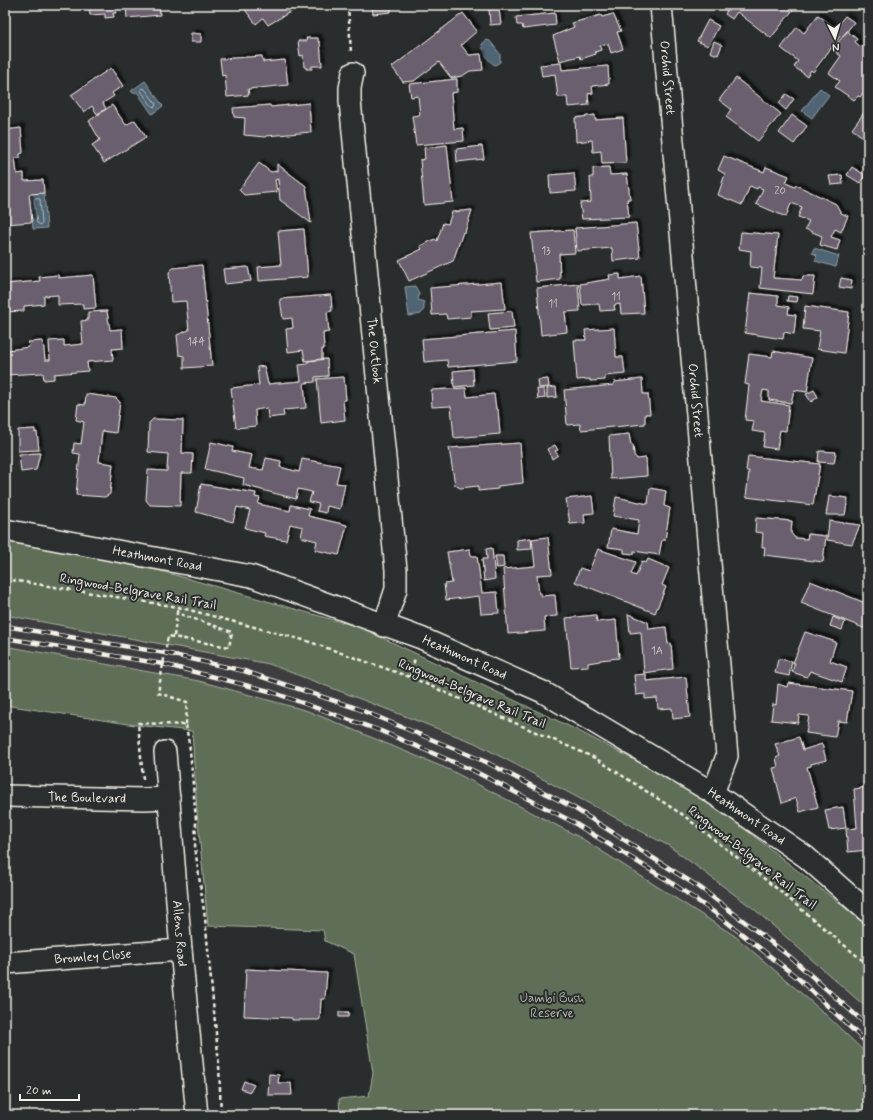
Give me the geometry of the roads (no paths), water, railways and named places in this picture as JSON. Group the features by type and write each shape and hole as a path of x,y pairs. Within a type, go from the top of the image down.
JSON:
{"street":[{"name":"Orchid Street","path":"661,5 727,756 712,793"},
{"name":"The Outlook","path":"353,74 350,88 350,101 396,570 396,589 384,626"},
{"name":"Heathmont Road","path":"5,530 251,576 384,626 421,638 543,692 712,793 806,857 868,912"},
{"name":"Allens Road","path":"165,752 170,798 181,950 198,1115"},
{"name":"The Boulevard","path":"5,796 144,799 170,798"},
{"name":"Bromley Close","path":"5,963 181,950"}],"water":[{"path":"487,40 490,41 500,54 500,62 495,65 488,59 483,50 482,44"},
{"path":"145,81 163,106 152,114 137,92 133,93 131,91"},
{"path":"820,88 829,95 812,118 802,111"},
{"path":"44,193 47,228 33,229 30,194"},
{"path":"814,248 839,256 836,267 815,261 817,255 812,253"},
{"path":"415,286 419,293 418,300 424,302 424,309 421,314 409,316 405,287"}],"railway":[{"path":"5,626 165,653 244,671 356,708 486,762 574,808 702,889 789,956 868,1026"},
{"path":"5,638 163,664 269,691 381,731 472,770 571,821 672,883 718,915 799,979 868,1044"}],"park label":[{"name":"Uambi Bush Reserve","path":"552,1006"}]}
